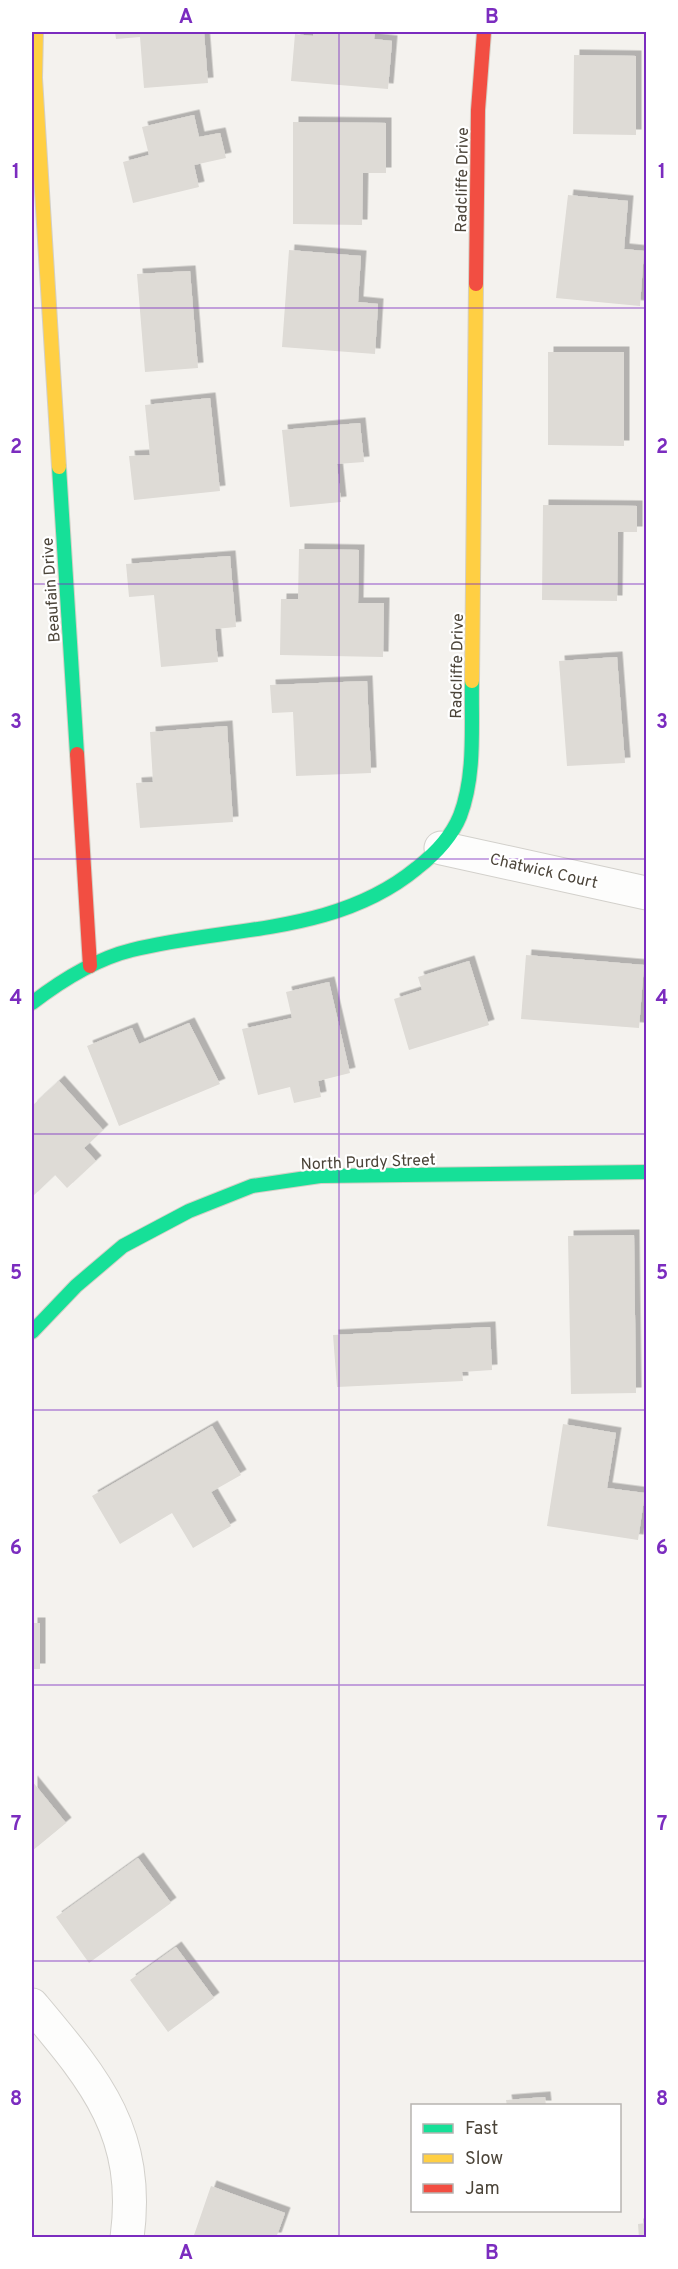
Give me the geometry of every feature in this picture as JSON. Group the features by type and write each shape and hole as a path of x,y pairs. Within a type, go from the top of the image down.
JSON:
{"street":[{"name":"Beaufain Drive","path":"36,32 36,90 90,966"},
{"name":"Radcliffe Drive","path":"32,1003 53,986 90,966 130,950 317,918 352,908 385,894 414,874 441,848 461,816 468,788 471,746 478,110 484,32"},
{"name":"Chatwick Court","path":"441,848 646,893"},
{"name":"North Purdy Street","path":"32,1332 76,1286 123,1246 189,1210 252,1186 320,1176 646,1172"},
{"path":"32,2005 90,2077 104,2099 119,2132 128,2173 131,2209 127,2238"}],"building":[{"path":"115,32 204,32 208,83 144,88 140,37 116,39"},
{"path":"313,32 375,32 374,39 392,41 388,89 291,81 295,34 313,36"},
{"path":"574,55 636,56 636,135 573,134"},
{"path":"194,115 199,137 220,133 226,158 194,165 199,187 133,203 123,162 149,155 142,127"},
{"path":"293,122 386,123 386,173 363,173 362,225 293,224"},
{"path":"568,195 628,201 624,249 644,251 640,306 556,298"},
{"path":"289,250 361,256 358,302 378,304 375,354 282,347"},
{"path":"190,271 198,368 145,372 137,274"},
{"path":"548,352 624,352 624,446 548,445"},
{"path":"210,398 220,491 134,500 129,456 150,455 145,405"},
{"path":"360,423 364,462 337,464 341,502 290,507 282,430"},
{"path":"543,505 637,506 637,532 618,532 617,601 542,600"},
{"path":"299,549 359,550 358,603 384,603 383,657 280,655 281,599 298,599"},
{"path":"230,556 236,627 215,629 218,662 161,667 154,595 129,597 126,564"},
{"path":"617,657 625,763 567,766 559,661"},
{"path":"367,681 371,773 296,776 293,712 272,713 270,685"},
{"path":"227,726 233,822 140,828 136,783 153,782 150,732"},
{"path":"526,955 644,965 639,1028 521,1019"},
{"path":"469,961 489,1025 409,1050 394,999 422,990 418,977"},
{"path":"329,982 350,1073 318,1081 321,1097 294,1103 290,1087 258,1095 242,1029 292,1018 286,992"},
{"path":"189,1023 220,1084 119,1126 87,1046 132,1028 139,1044"},
{"path":"59,1081 103,1130 84,1148 96,1161 67,1188 55,1175 32,1197 32,1106"},
{"path":"634,1235 636,1393 571,1394 568,1236"},
{"path":"490,1327 492,1370 462,1372 463,1381 337,1387 333,1335"},
{"path":"563,1424 616,1433 607,1488 645,1493 638,1540 547,1526"},
{"path":"212,1426 241,1475 211,1492 231,1526 193,1548 172,1513 120,1544 92,1496"},
{"path":"32,1623 40,1623 40,1669 32,1669"},
{"path":"32,1781 66,1823 32,1851"},
{"path":"138,1858 171,1903 89,1963 56,1917"},
{"path":"176,1947 214,1998 168,2032 130,1980"},
{"path":"545,2097 546,2104 507,2104 506,2100"},
{"path":"211,2186 285,2213 276,2238 193,2238"},
{"path":"646,2223 646,2238 639,2238 638,2224"}],"traffic: fast":[{"path":"59,467 77,754"},
{"path":"32,1003 79,971 118,954 168,942 317,917 352,906 385,890 417,868 447,838 460,816 465,800 471,766 472,681"},
{"path":"32,1332 76,1286 123,1246 189,1211 252,1186 320,1176 646,1172"}],"traffic: slow":[{"path":"36,32 35,78 59,467"},
{"path":"472,681 476,284"}],"traffic: jam":[{"path":"476,284 478,110 484,32"},
{"path":"77,754 90,966"}]}
